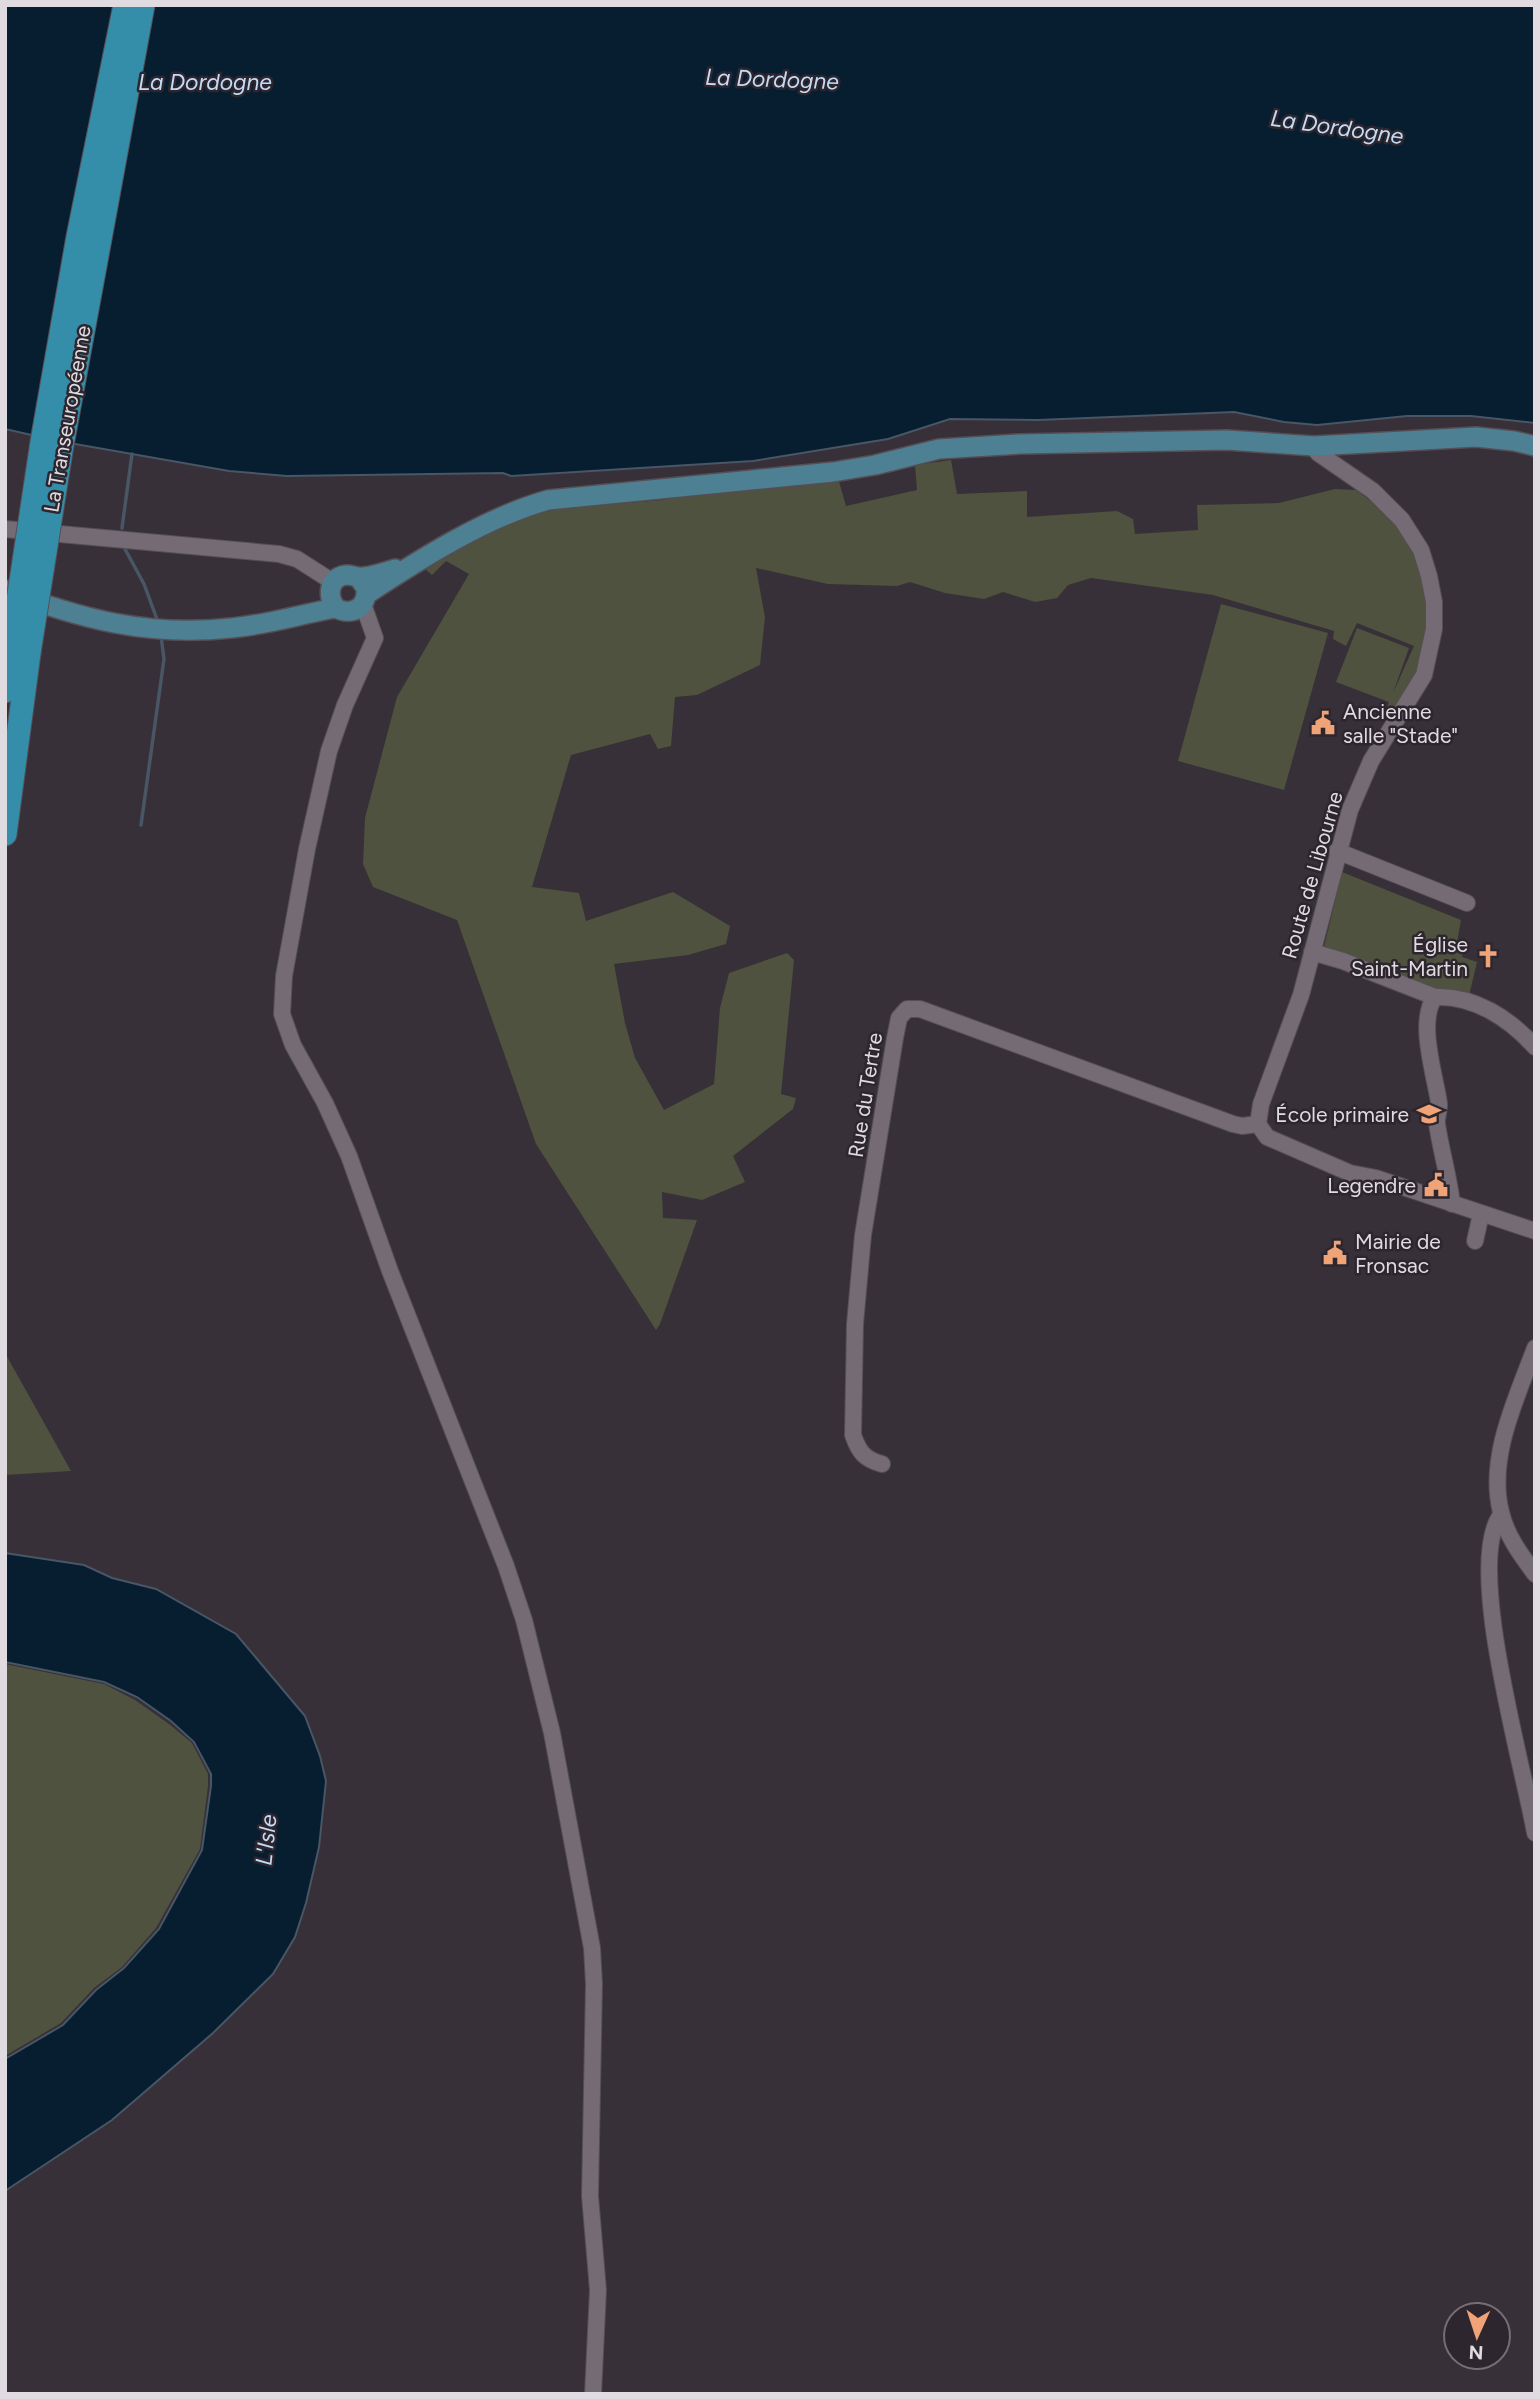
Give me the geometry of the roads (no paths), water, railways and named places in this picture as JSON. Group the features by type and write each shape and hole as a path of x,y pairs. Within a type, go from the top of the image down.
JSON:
{"highway":[{"name":"La Transeuropéenne","path":"5,834 20,650 43,442 76,250 125,5"},
{"name":"La Transeuropéenne","path":"5,691 20,650 62,445 143,5"}],"main road":[{"path":"5,590 89,619 130,627 208,630 243,627 355,599 503,515 548,500 833,472 939,449 978,446 1227,440 1314,446 1476,436 1535,446"},
{"path":"285,617 343,575 355,599"},
{"path":"332,585 330,599 355,599"}],"street":[{"name":"Route de Libourne","path":"1258,1124 1261,1104 1283,1049 1312,952 1350,810 1371,761 1424,676 1432,640 1434,602 1421,550 1402,520 1373,491 1318,453 1314,446"},
{"path":"5,528 178,546 267,552 297,559 332,585"},
{"path":"355,599 372,646 345,705 325,764 284,976 282,1014 293,1045 325,1103 349,1156 390,1271 506,1566 524,1620 551,1733 592,1948 594,1984 590,2196 598,2290 593,2394"},
{"path":"1337,851 1466,903"},
{"path":"1312,952 1343,961 1435,997 1447,996 1473,1003 1500,1016 1535,1047"},
{"path":"1435,997 1429,1012 1428,1030 1432,1074 1440,1107 1437,1120 1451,1204"},
{"name":"Rue du Tertre","path":"882,1464 870,1461 859,1452 853,1435 855,1324 863,1235 895,1038 899,1018 907,1009 920,1009 1233,1125 1258,1124"},
{"path":"1258,1124 1267,1137 1350,1173 1376,1178 1535,1231"},
{"path":"1475,1241 1481,1214"},
{"path":"1535,1348 1510,1418 1500,1458 1498,1482 1501,1515 1510,1537 1535,1574"},
{"path":"1501,1515 1492,1532 1489,1555 1490,1617 1535,1833"}],"water":[{"name":"La Dordogne","path":"5,5 1535,5 1535,423 1471,416 1407,416 1317,425 1284,422 1234,412 1038,420 950,419 888,439 753,461 511,476 503,473 287,476 229,471 5,429"},
{"name":"L'Isle","path":"5,1553 84,1565 112,1578 156,1589 236,1634 305,1716 326,1781 319,1847 306,1903 295,1937 273,1974 213,2033 112,2120 5,2191 5,2059 63,2025 96,1990 124,1968 159,1929 202,1850 211,1774 194,1742 171,1721 137,1697 104,1682 5,1662"}],"waterway":[{"path":"122,528 132,454"},
{"path":"125,549 144,584 158,622"},
{"path":"141,825 164,659 161,636"}],"place":[{"name":"Ancienne salle \"Stade\"","path":"1323,723"},
{"name":"Église Saint-Martin","path":"1488,956"},
{"name":"École primaire","path":"1429,1114"},
{"name":"Legendre","path":"1436,1185"},
{"name":"Mairie de Fronsac","path":"1335,1253"}]}
